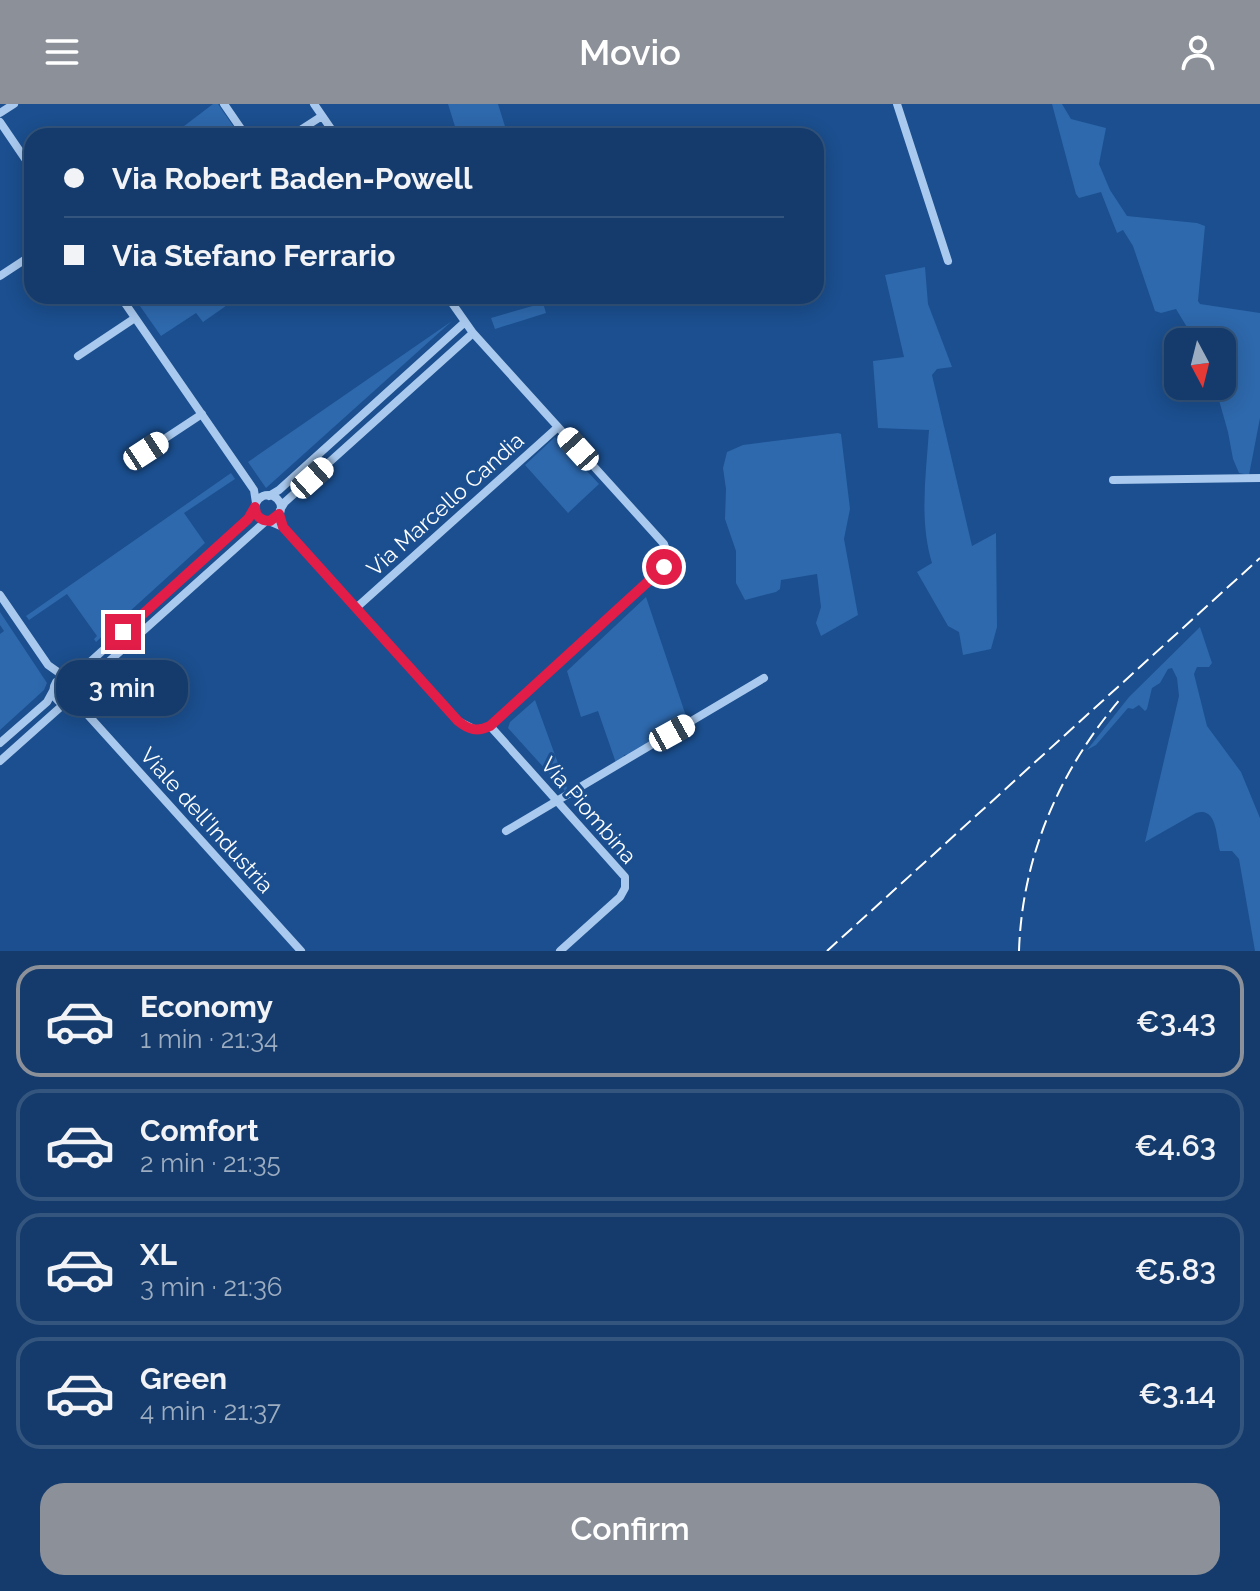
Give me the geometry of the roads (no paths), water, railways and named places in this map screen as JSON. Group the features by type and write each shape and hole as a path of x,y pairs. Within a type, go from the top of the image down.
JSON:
{"street":[{"path":"0,113 14,104"},
{"path":"224,104 240,128"},
{"path":"314,104 330,128"},
{"path":"322,104 322,116"},
{"path":"897,104 948,261"},
{"path":"303,128 322,116"},
{"path":"0,122 24,157"},
{"path":"0,276 24,260"},
{"path":"125,304 254,490 259,518 283,527 458,721 476,730 490,726 661,570 667,561 667,551 473,333 453,304"},
{"path":"78,356 135,318"},
{"path":"0,743 47,702 59,679 79,672 248,519 255,505 279,490 465,322"},
{"path":"0,761 66,704 74,701 87,681 280,512 285,502 473,333"},
{"path":"146,451 202,414"},
{"name":"Via Marcello Candia","path":"356,608 558,427"},
{"path":"1113,480 1260,478"},
{"path":"254,490 279,502 283,527"},
{"path":"0,595 48,665 75,680 87,714"},
{"path":"48,665 55,698 87,714"},
{"path":"506,831 764,678"},
{"name":"Viale dell'Industria","path":"87,714 301,951"},
{"name":"Via Piombina","path":"490,726 621,870 626,881 620,897 560,951"}],"railway":[{"path":"827,951 1260,558"},
{"path":"1019,951 1028,881 1048,815 1080,754 1122,697"}]}
